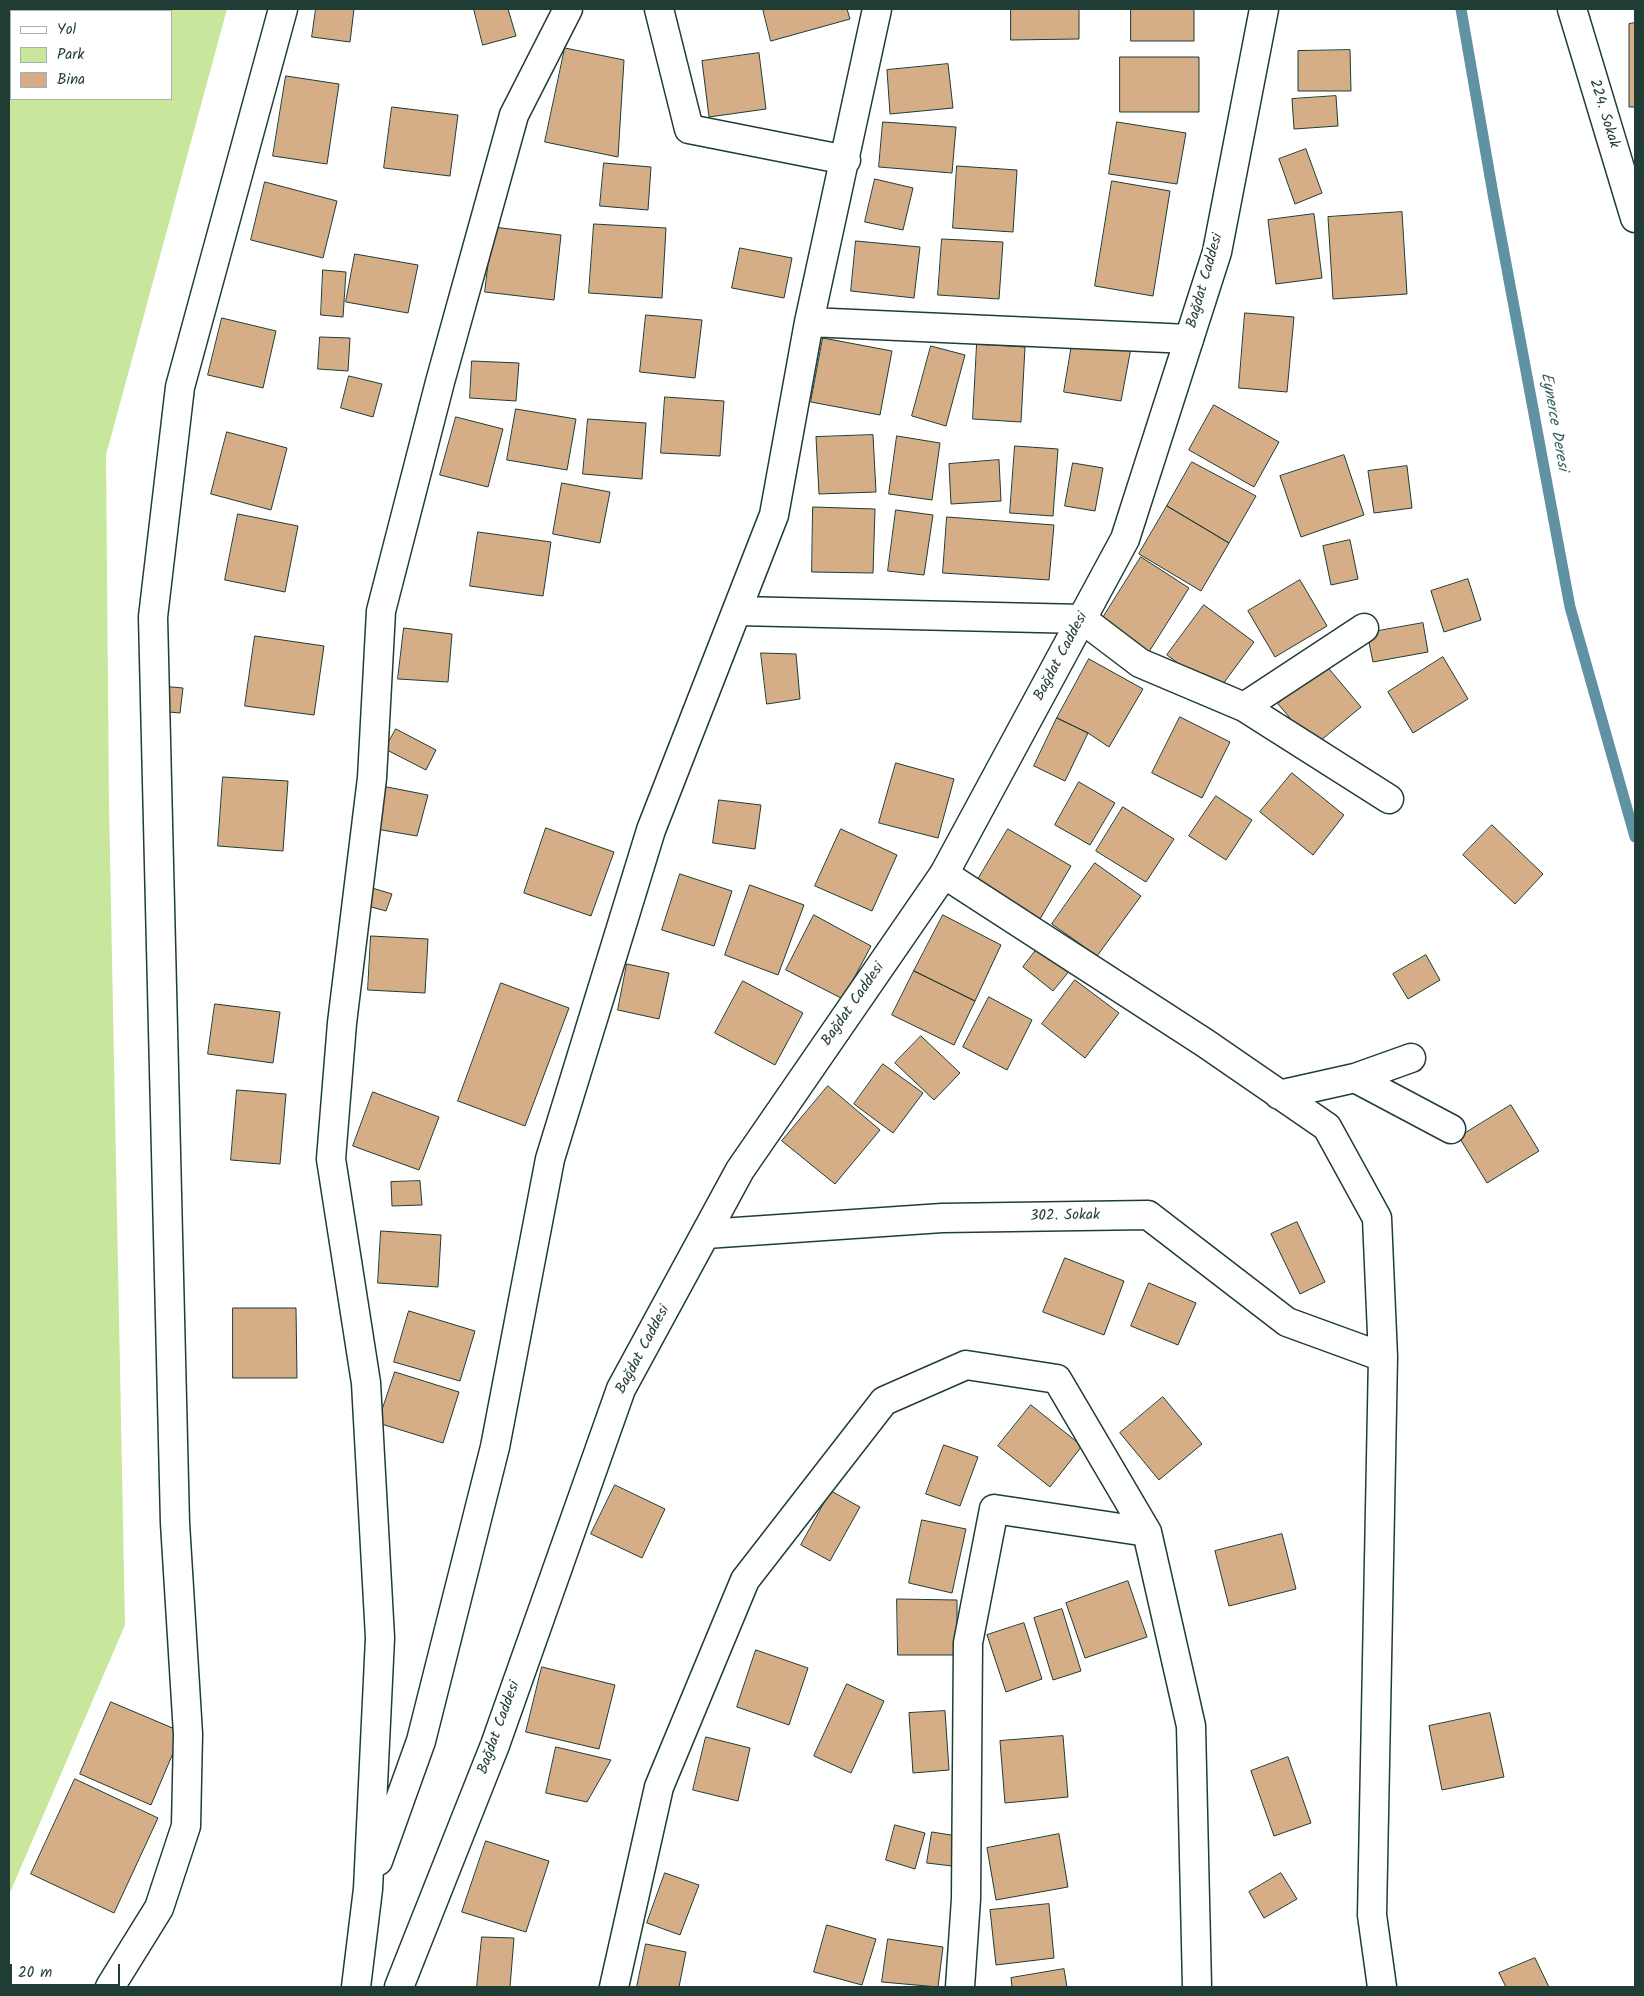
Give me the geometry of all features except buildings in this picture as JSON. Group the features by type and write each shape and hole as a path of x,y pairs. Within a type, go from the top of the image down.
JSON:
{"street":[{"path":"110,1987 159,1908 186,1826 188,1734 175,1523 153,617 180,386 283,9"},
{"path":"356,1987 368,1889 380,1638 366,1383 331,1159 342,1023 372,778 381,610 440,382 514,115 568,9"},
{"path":"659,9 689,130 846,160"},
{"path":"368,1889 421,1741 495,1447 550,1159 651,830 774,515 809,322 846,160 877,9"},
{"name":"Bağdat Caddesi","path":"399,1987 495,1744 621,1389 740,1170 944,874 1125,539 1217,252 1264,9"},
{"name":"224. Sokak","path":"1572,9 1635,218"},
{"path":"809,322 1188,339"},
{"path":"738,611 1082,619 1140,663 1244,707 1389,799"},
{"path":"1244,707 1364,628"},
{"path":"944,874 1206,1043 1326,1127 1377,1218 1383,1358 1372,1915 1373,1987"},
{"path":"1280,1095 1355,1078 1411,1058"},
{"path":"1355,1078 1451,1129"},
{"name":"302. Sokak","path":"706,1234 942,1218 1148,1215 1287,1322 1383,1358"},
{"path":"614,1987 659,1787 745,1580 884,1401 966,1365 1057,1379 1147,1532 1191,1726 1197,1987"},
{"path":"960,1987 966,1899 968,1644 994,1509 1147,1532"},
{"path":"1372,1915 1382,1987"}],"green space":[{"path":"9,9 227,9 106,455 109,804 125,1625 9,1895"}],"waterway":[{"name":"Eynerce Deresi","path":"1461,9 1493,194 1570,607 1635,837"}]}
